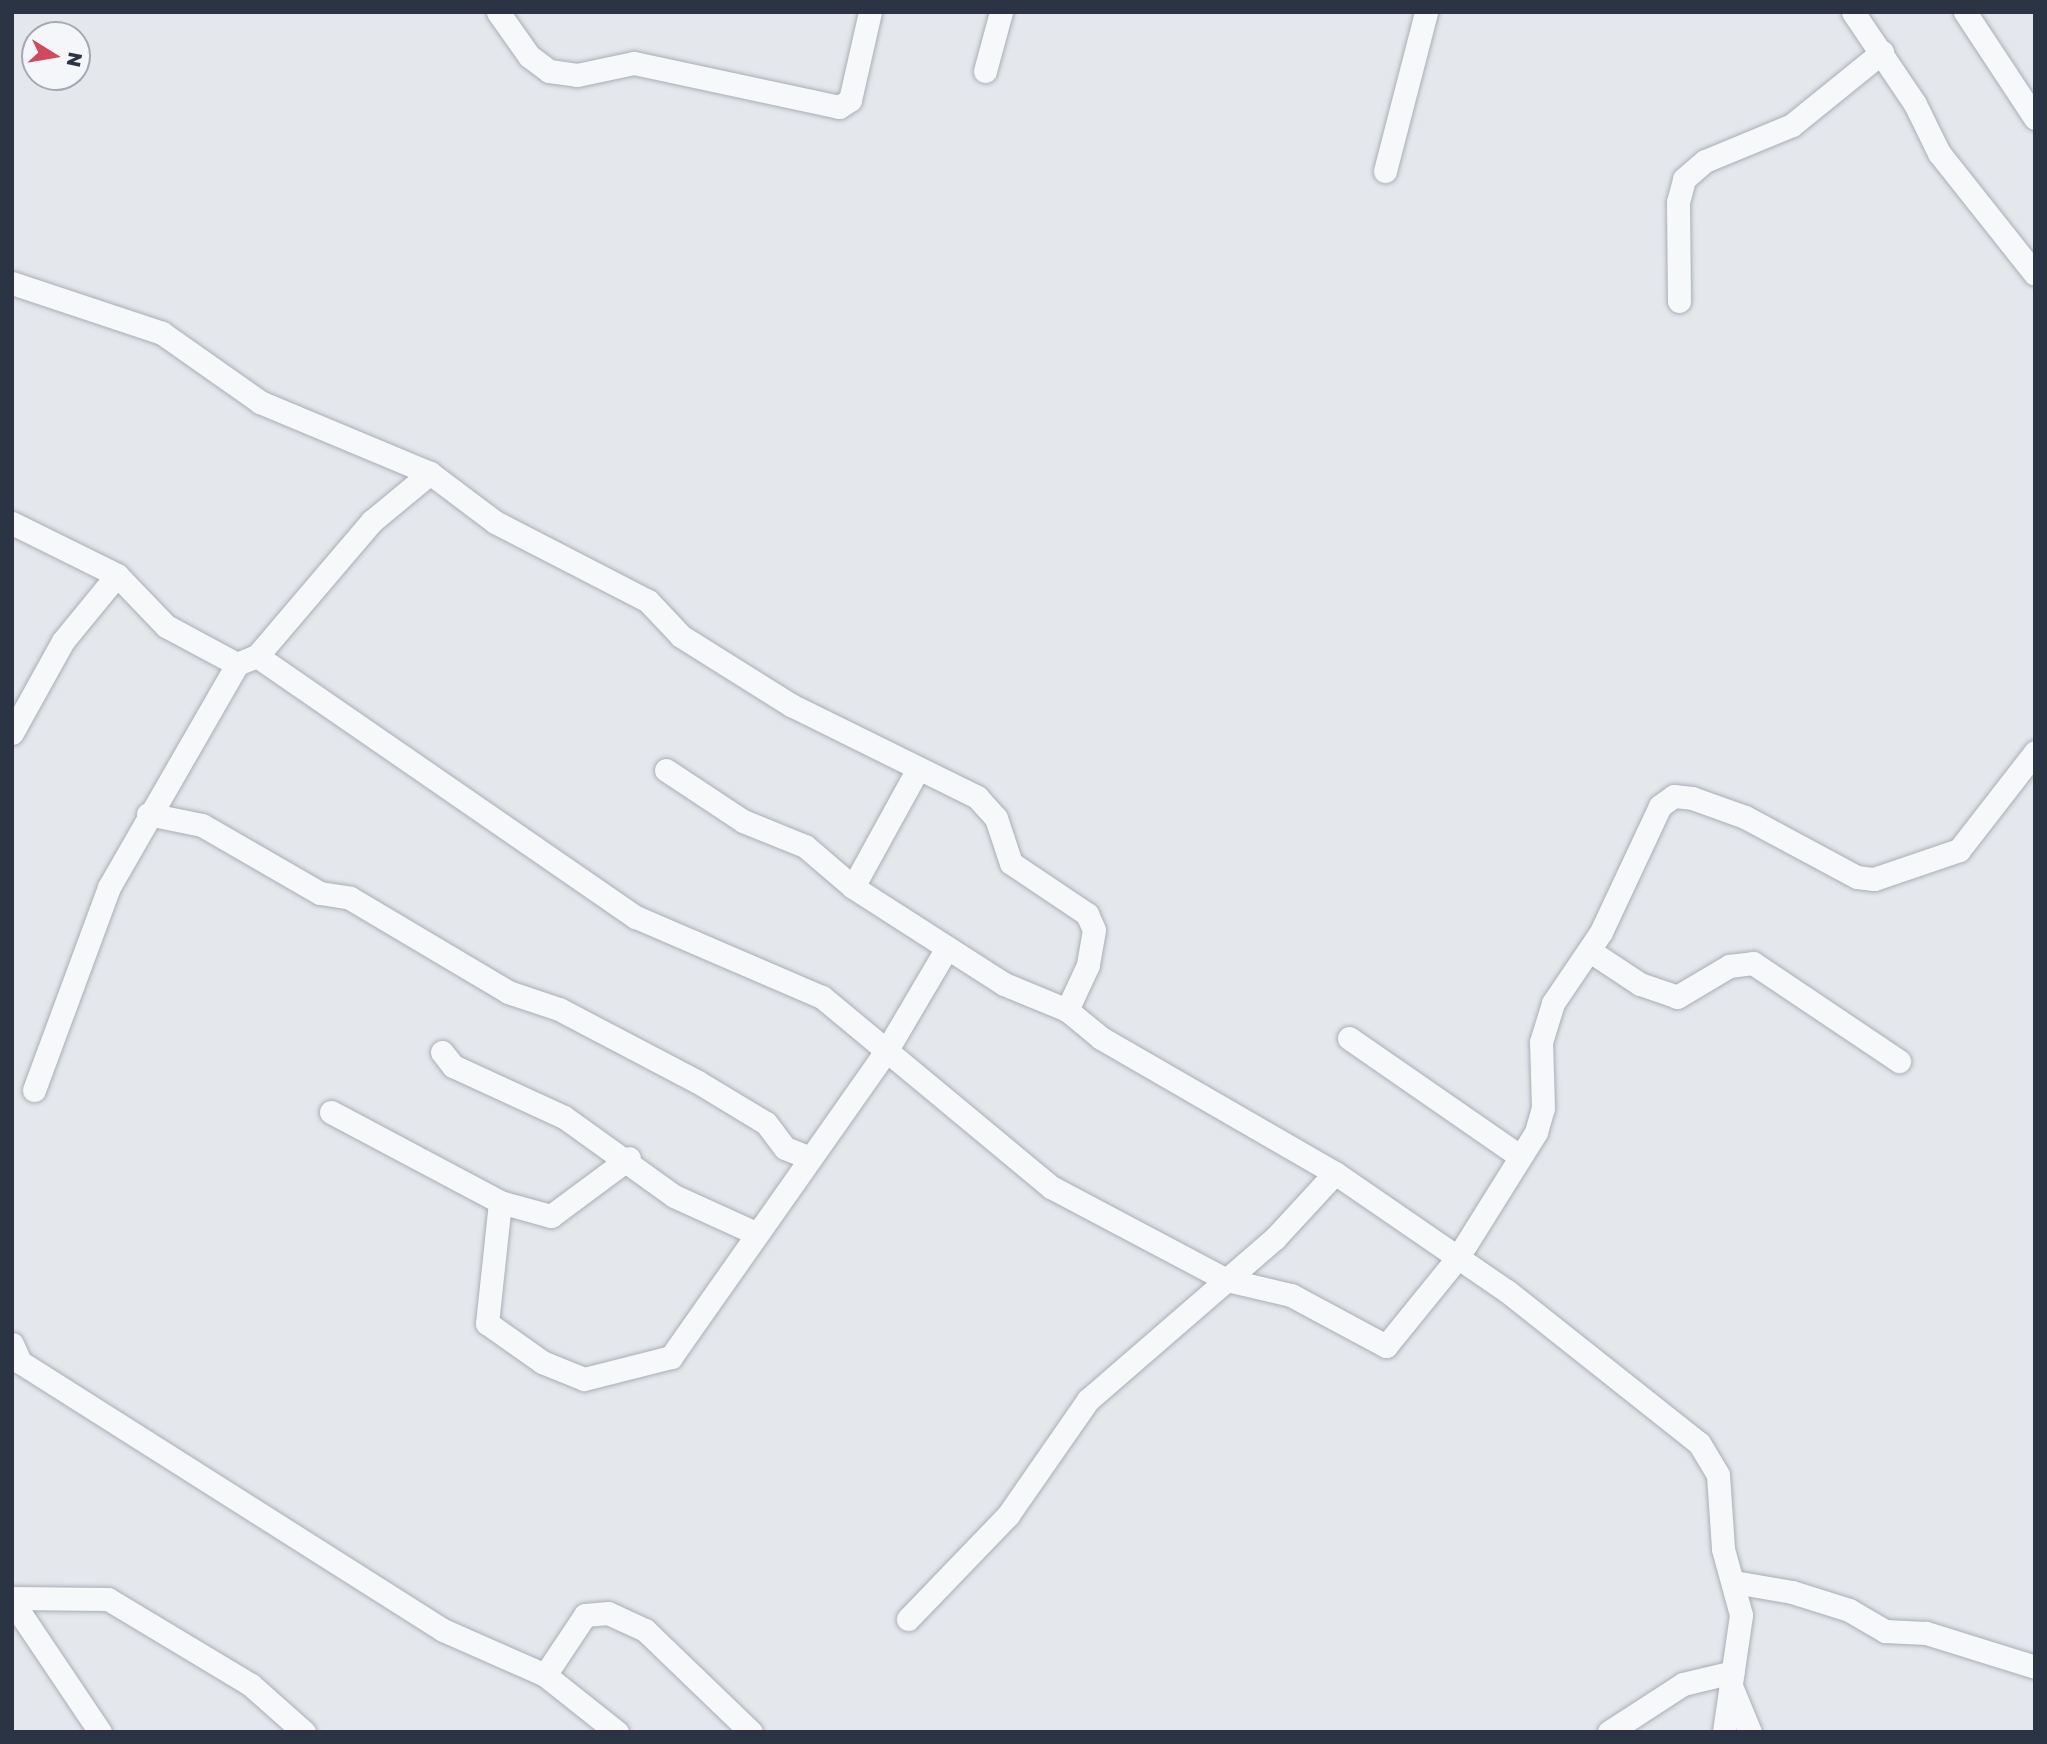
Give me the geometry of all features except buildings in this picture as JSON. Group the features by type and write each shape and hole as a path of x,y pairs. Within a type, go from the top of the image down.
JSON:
{"street":[{"path":"498,12 529,56 549,71 577,75 634,63 839,107 850,100 870,12"},
{"path":"985,71 1001,12"},
{"path":"1385,171 1426,12"},
{"path":"1853,12 1882,52 1940,153 2035,274"},
{"path":"1965,12 2035,118"},
{"path":"1679,301 1678,202 1684,179 1705,161 1792,125 1882,52"},
{"path":"12,283 162,333 260,402 430,472 495,522 648,601 681,636 791,705 989,807 1019,872 1087,914 1094,945 1067,1010"},
{"path":"34,1090 110,887 148,814 247,660 372,521 430,472"},
{"path":"12,523 117,575 166,626 247,660 636,917 822,997 888,1048 1052,1187 1227,1280 1291,1295 1386,1346 1458,1257 1518,1155 1540,1124 1544,1025 1590,951 1660,806 1674,796 1745,817 1857,877 1874,878 1959,850 2035,752"},
{"path":"12,733 63,641 117,575"},
{"path":"853,887 918,769"},
{"path":"666,770 743,821 805,846 853,887 1004,985 1067,1010 1101,1038 1335,1173 1458,1257 1699,1443 1718,1475 1723,1549 1741,1615 1724,1732"},
{"path":"148,814 202,825 320,894 350,898 508,992 559,1009 698,1083 766,1123 785,1148 807,1157"},
{"path":"500,1202 487,1323 542,1362 584,1379 671,1357 753,1232 888,1048 947,948"},
{"path":"1590,951 1640,984 1677,998 1730,966 1753,963 1899,1060"},
{"path":"1349,1038 1518,1155"},
{"path":"442,1052 453,1066 564,1117 629,1158 639,1176 753,1232"},
{"path":"331,1112 500,1202 551,1216 629,1158"},
{"path":"908,1619 1008,1515 1088,1400 1227,1280 1335,1173"},
{"path":"12,1344 20,1362 443,1630 545,1675 617,1732"},
{"path":"1734,1582 1792,1592 1885,1631 1926,1633 2035,1667"},
{"path":"12,1600 108,1599 251,1685 304,1732"},
{"path":"12,1600 100,1732"},
{"path":"545,1675 585,1615 608,1613 645,1630 751,1732"},
{"path":"1609,1732 1683,1684 1732,1679"},
{"path":"1732,1679 1750,1732"}]}
